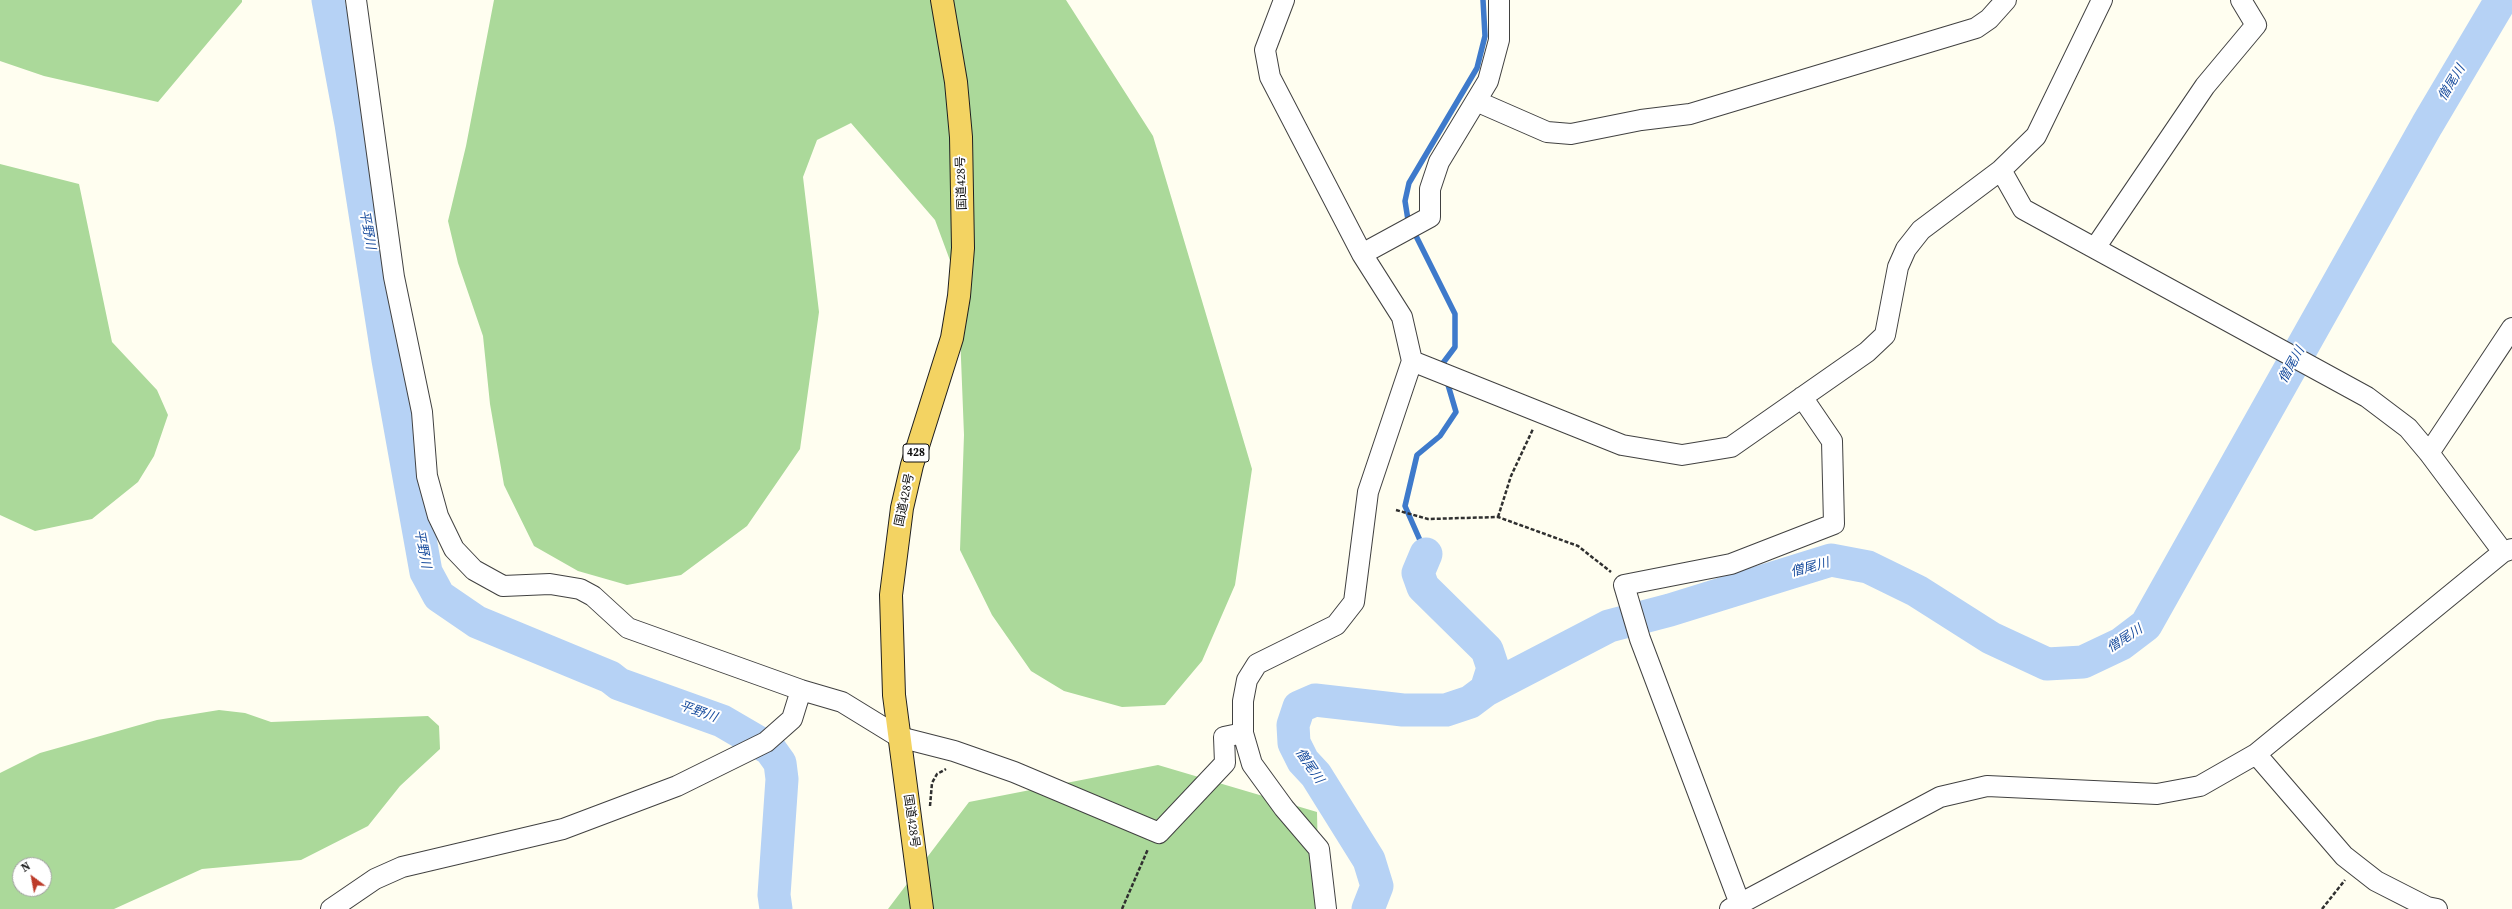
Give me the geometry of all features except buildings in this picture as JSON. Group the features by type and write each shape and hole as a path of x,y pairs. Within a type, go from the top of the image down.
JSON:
{"highway":[{"name":"国道428号","path":"922,909 899,737 891,644 891,595 895,551 902,508 912,465 952,338 959,296 964,248 961,137 956,82 942,0"}],"street":[{"path":"356,0 394,277 422,412 427,476 438,516 454,549 474,570 503,586 550,584 580,589 593,596 628,628 801,690 842,702 899,737 954,751 1014,772 1159,833 1225,763 1224,737 1243,733"},
{"path":"1284,0 1266,50 1270,77 1362,254 1402,317 1412,361 1368,492 1354,602 1336,625 1257,664 1247,680 1243,733 1252,764 1284,808 1320,849 1326,909"},
{"path":"1362,254 1430,217 1430,189 1439,162 1488,81 1499,40 1499,0"},
{"path":"1476,101 1547,132 1571,134 1642,120 1690,114 1976,28 1989,19 2006,0"},
{"path":"1412,361 1622,445 1682,454 1731,446 1867,352 1885,335 1898,267 1906,249 1920,230 2001,170 2036,136 2102,0"},
{"path":"2095,248 2205,86 2256,25 2241,0"},
{"path":"1802,397 1832,441 1834,524 1731,564 1624,585 1640,639 1735,906 1940,797 1987,786 2157,794 2200,786 2256,754 2507,550 2408,428 2367,397 2023,210 2001,170"},
{"path":"2429,453 2512,328"},
{"path":"332,909 375,879 402,867 563,829 677,786 766,742 792,719 801,690"},
{"path":"2256,754 2344,856 2376,881 2427,907 2437,909"}],"path":[{"path":"1498,517 1511,476 1540,412"},
{"path":"1396,510 1428,519 1498,517 1578,546 1605,565 1624,585"},
{"path":"930,815 932,783 937,774 948,767"},
{"path":"1122,909 1151,844 1159,833"},
{"path":"2322,909 2345,882 2353,862"}],"green space":[{"path":"0,0 242,0 242,2 158,102 44,76 0,61"},
{"path":"494,0 1066,0 1153,136 1252,469 1235,585 1202,661 1165,705 1122,707 1064,691 1031,671 992,615 960,550 964,435 958,282 935,220 851,123 817,140 803,177 819,312 800,449 747,526 681,575 627,585 578,571 534,546 504,485 490,404 483,336 458,263 448,221 466,146"},
{"path":"0,164 79,184 112,342 157,390 168,415 154,456 138,482 92,519 35,531 0,515"},
{"path":"219,710 245,713 271,722 428,716 439,726 440,749 400,786 368,826 301,860 202,869 114,909 0,909 0,773 40,753 157,720"},
{"path":"1158,765 1317,812 1319,909 888,909 969,802"}],"waterway":[{"name":"平野川","path":"328,0 351,124 388,360 426,572 439,596 477,622 610,677 619,684 722,721 770,749 780,763 782,779 774,895 776,909"},
{"path":"1444,370 1443,363 1455,347 1455,314 1408,220 1405,201 1409,183 1477,68 1485,36 1483,0"},
{"name":"僧尾川","path":"1486,690 1609,626 1670,610 1831,560 1868,567 1917,591 1991,638 2047,664 2083,662 2121,644 2146,625 2427,125 2501,0"},
{"path":"1426,554 1405,506 1417,455 1440,436 1456,412 1446,378"},
{"name":"僧尾川","path":"1368,909 1377,886 1369,860 1316,775 1303,761 1294,743 1293,725 1299,707 1315,700 1403,710 1446,710 1470,702 1486,690 1493,668 1487,650 1423,587 1418,573 1426,554"}]}
